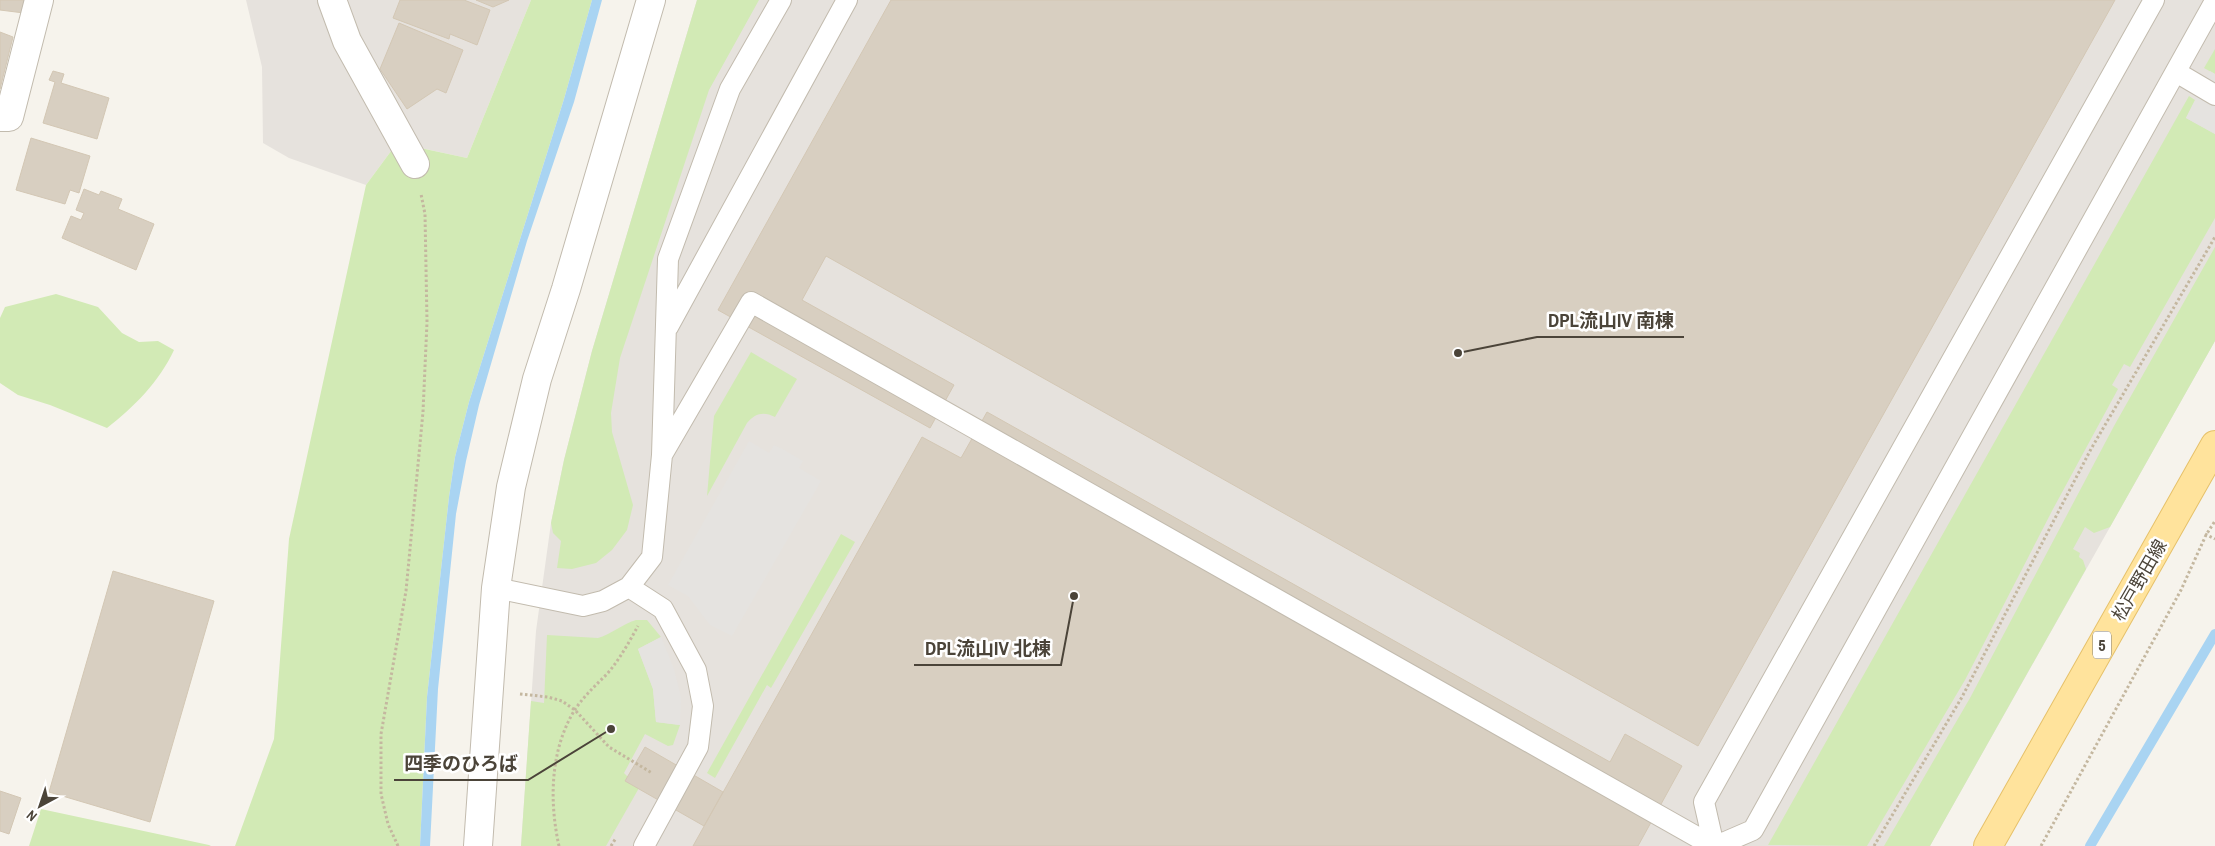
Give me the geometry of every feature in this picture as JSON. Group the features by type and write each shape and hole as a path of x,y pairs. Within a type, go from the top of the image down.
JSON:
{"main road":[{"name":"松戸野田線","path":"1988,846 2215,445"}],"street":[{"path":"0,117 9,117 39,0"},
{"path":"332,0 347,40 415,164"},
{"path":"478,846 496,588 511,487 537,379 566,289 651,0"}],"lane":[{"path":"496,588 583,606 603,601 629,587 652,556 662,455 668,259 730,90 781,0"},
{"path":"666,330 847,0"},
{"path":"1714,846 1704,802 2154,0"},
{"path":"1714,846 1752,830 2215,1"},
{"path":"2176,72 2215,95"},
{"path":"662,455 751,302 1714,846"},
{"path":"629,587 663,609 684,644 696,670 703,706 698,747 644,846"}],"path":[{"path":"398,846 388,824 381,794 381,734 406,591 423,412 427,322 425,214 415,164"},
{"path":"1874,846 1962,697 2091,449 2215,237"},
{"path":"2041,846 2181,590 2206,534 2215,521"},
{"path":"2206,534 2215,540"},
{"path":"559,846 554,822 553,797 555,763 565,731 575,710 625,650 652,601"},
{"path":"520,694 548,697 562,701 575,710 609,747 677,788"}],"shaded area":[{"path":"246,0 321,0 397,143 366,185 289,158 263,143 262,67"},
{"path":"343,0 531,0 467,158 416,147 373,67"},
{"path":"697,0 2215,0 2215,341 1930,846 521,846 536,631 551,523 564,460 592,351"},
{"path":"2210,71 2215,74 2215,134 2186,118"},
{"path":"749,441 769,453 774,445 784,450 803,461 799,468 821,481 732,636 710,625 688,596 668,585"},
{"path":"661,637 674,669 681,698 680,725 656,722 653,689 638,649"}],"green space":[{"path":"531,0 592,0 564,99 469,402 455,457 427,697 420,846 235,846 274,739 289,539 366,185 397,143 467,158"},
{"path":"697,0 759,0 709,90 620,358 611,413 612,432 633,505 627,530 612,550 596,563 572,569 557,568 561,541 553,533 551,523 564,460 592,351"},
{"path":"2215,49 2215,74 2204,68"},
{"path":"2189,96 2195,100 2186,118 2215,134 2215,218 2130,367 2124,364 2112,385 2118,389 2053,509 1965,680 1867,846 1768,845"},
{"path":"2215,247 2215,341 2110,527 2094,533 2085,527 2073,549 2080,553 2079,557 2083,560 2086,569 1930,846 1884,846 1970,698 2114,426"},
{"path":"56,294 98,307 122,333 139,342 158,341 174,350 161,373 145,393 107,428 50,405 18,395 0,383 0,318 5,307"},
{"path":"751,352 797,379 775,417 760,414 753,417 747,423 707,496 714,416"},
{"path":"841,534 855,542 771,688 767,685 715,778 707,773"},
{"path":"636,620 647,620 661,637 638,649 653,689 656,722 680,725 673,745 668,746 645,734 624,773 639,788 606,846 521,846 531,701 544,703 547,635 598,638"},
{"path":"41,809 209,845 211,846 29,846"}],"water":[{"path":"592,0 602,0 574,102 527,241 479,405 466,461 456,514 438,689 430,846 420,846 427,697 455,457 469,402 564,99"}],"building":[{"path":"0,0 25,0 24,13 0,10"},
{"path":"400,0 464,0 490,10 477,45 450,34 449,39 393,18"},
{"path":"476,0 509,0 493,7"},
{"path":"891,0 2115,0 1698,746 826,256 802,300 954,385 930,428 718,310"},
{"path":"399,23 463,50 446,93 437,89 407,109 380,69"},
{"path":"0,32 13,37 0,89"},
{"path":"53,71 64,74 61,83 109,98 97,139 43,123 55,82 49,80"},
{"path":"31,138 90,156 79,193 70,190 65,204 16,190"},
{"path":"84,189 99,195 101,191 122,199 118,209 154,224 136,270 62,238 71,216 81,220 84,213 76,210"},
{"path":"987,412 1610,762 1625,734 1682,766 1638,846 693,846 922,437 961,458"},
{"path":"113,571 214,601 150,822 49,792"},
{"path":"645,747 723,792 704,826 625,781"},
{"path":"0,791 21,798 9,834 0,831"}],"waterway":[{"path":"2090,846 2215,634"}],"place":[{"name":"DPL流山IV 南棟","path":"1458,353"},
{"name":"DPL流山IV 北棟","path":"1074,596"},
{"name":"四季のひろば","path":"611,729"}]}
